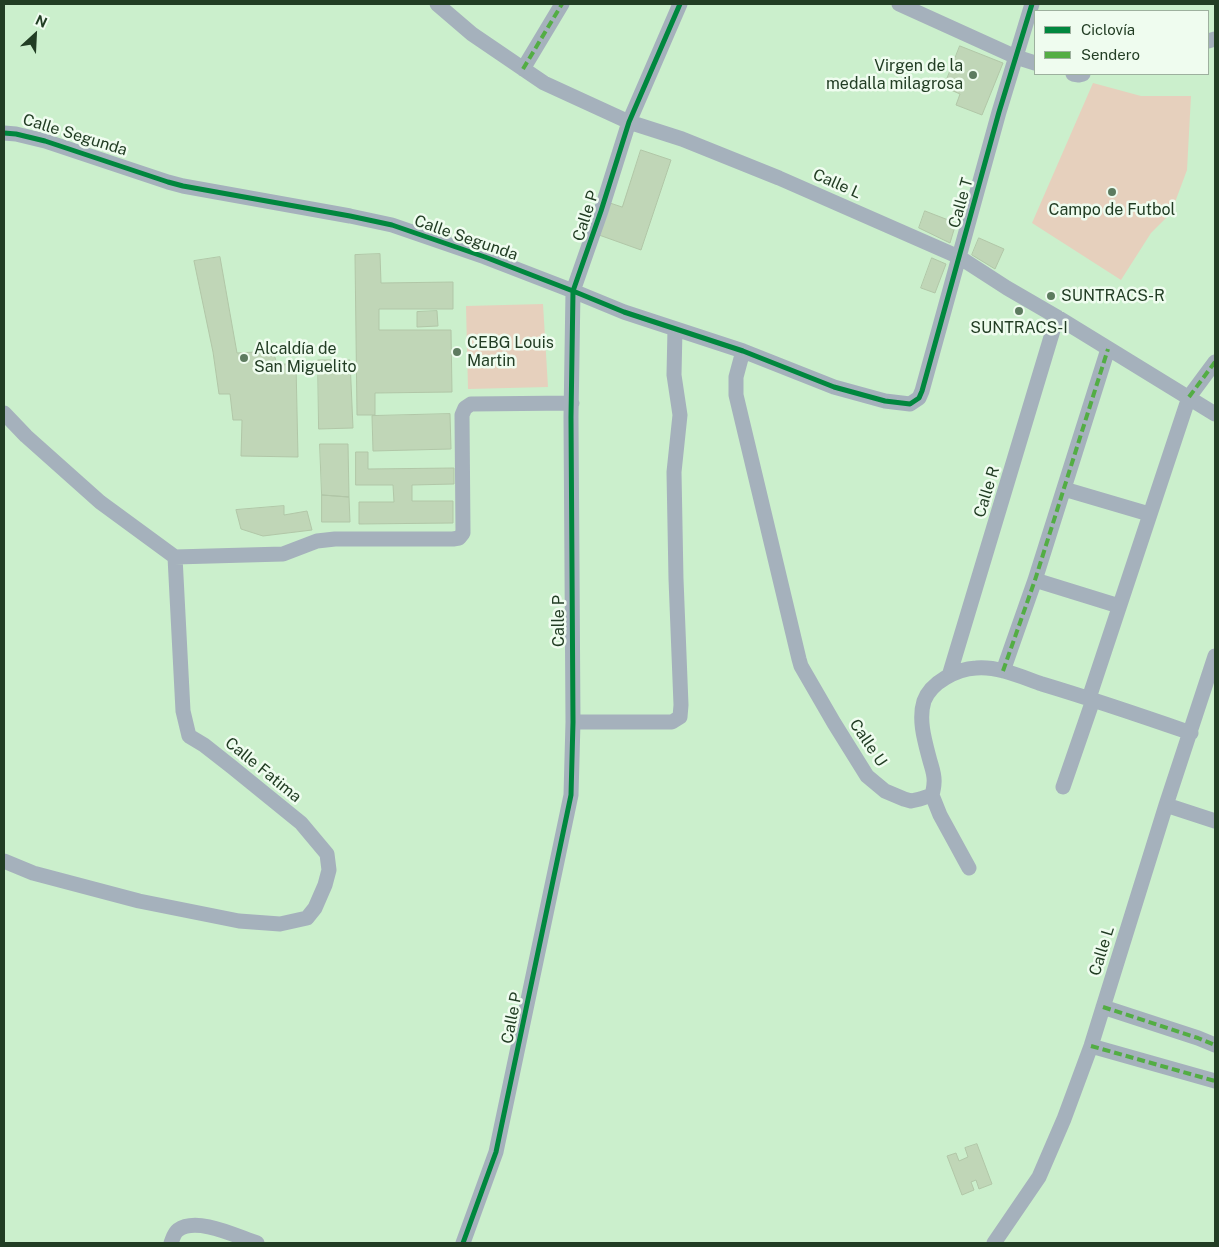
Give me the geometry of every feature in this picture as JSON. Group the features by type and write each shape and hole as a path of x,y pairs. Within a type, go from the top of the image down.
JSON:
{"street":[{"name":"Calle L","path":"438,4 472,34 544,83 629,122 682,138 779,178 959,257 1215,414"},
{"path":"523,69 562,4"},
{"name":"Calle P","path":"463,1243 496,1152 571,795 573,722 573,291 629,122 680,4"},
{"path":"899,4 1016,57 1034,63"},
{"name":"Calle T","path":"910,404 919,398 922,391 999,112 1032,4"},
{"name":"Calle Segunda","path":"4,133 45,141 184,186 392,225 485,256 624,312 743,351 834,387 885,401 910,404"},
{"name":"Calle R","path":"950,676 1057,317"},
{"path":"573,722 672,722 680,717 674,472 680,415 674,375 675,329"},
{"path":"1003,671 1035,580 1108,348"},
{"name":"Calle U","path":"743,351 736,377 736,395 801,666 834,724 867,776 886,791 904,799 911,801 932,795"},
{"path":"1063,787 1119,606 1189,397 1215,362"},
{"path":"4,413 26,436 100,502 175,557 283,554 317,541 335,539 459,538 463,533 462,415 465,408 471,404 572,403"},
{"path":"1064,489 1149,514"},
{"name":"Calle Fatima","path":"4,861 33,873 139,901 239,921 280,924 307,918 315,908 326,885 329,870 327,854 301,823 225,761 189,736 183,712 175,557"},
{"path":"1035,580 1119,606"},
{"name":"Calle L","path":"994,1243 1039,1177 1064,1119 1091,1046 1166,805 1215,656"},
{"path":"969,868 940,815 932,795 934,775 922,728 922,712 929,691 936,684 950,676 975,668 1003,671 1191,733"},
{"path":"1166,805 1215,821"},
{"path":"1103,1007 1215,1045"},
{"path":"1091,1046 1215,1081"},
{"path":"174,1237 184,1227 196,1225 217,1229 257,1243"}],"shaded area":[{"name":"Campo de Futbol","path":"1093,83 1141,96 1191,96 1187,170 1171,213 1151,233 1121,280 1032,223"},
{"path":"543,304 548,387 468,389 466,306"}],"building":[{"name":"Virgen de la medalla milagrosa","path":"960,46 1003,63 982,115 956,105 960,94 944,87"},
{"path":"641,150 671,160 641,250 599,235 610,203 622,207"},
{"path":"925,211 956,223 950,243 919,228"},
{"path":"979,238 1004,249 995,269 972,255"},
{"path":"380,254 381,283 453,282 453,309 379,309 379,330 451,330 452,392 375,393 375,415 357,415 355,255"},
{"name":"Alcaldía de San Miguelito","path":"220,257 237,353 273,351 277,364 296,364 298,457 241,456 242,420 233,420 230,394 219,394 213,352 194,261"},
{"path":"932,258 946,264 935,293 921,288"},
{"path":"437,311 438,326 417,327 417,312"},
{"path":"318,360 350,360 353,428 319,429"},
{"path":"450,414 451,449 373,451 372,416"},
{"path":"320,444 348,444 349,497 322,495"},
{"path":"356,452 368,452 368,469 454,468 454,484 412,485 412,501 453,501 453,523 359,524 359,502 394,502 393,485 356,485"},
{"path":"322,495 349,497 350,522 322,522"},
{"path":"284,506 284,515 307,511 312,530 263,536 241,529 236,510"},
{"path":"977,1144 992,1184 979,1189 976,1180 971,1182 974,1190 962,1195 947,1156 956,1153 959,1161 968,1157 965,1148"}],"marked path":[{"path":"523,69 562,4"},
{"path":"1003,671 1035,580 1108,349"},
{"path":"1189,397 1215,362"},
{"path":"1103,1007 1215,1045"},
{"path":"1091,1046 1215,1081"}],"cycle path":[{"path":"463,1243 496,1152 571,795 573,722 571,417 573,291 629,122 680,4"},
{"path":"4,133 45,141 183,186 392,225 485,257 624,312 743,351 834,387 885,401 910,404 919,398 922,391 999,112 1032,4"}],"place":[{"name":"Virgen de la medalla milagrosa","path":"973,75"},
{"name":"Campo de Futbol","path":"1112,192"},
{"name":"SUNTRACS-R","path":"1051,296"},
{"name":"SUNTRACS-I","path":"1019,311"},
{"name":"CEBG Louis Martin","path":"457,352"},
{"name":"Alcaldía de San Miguelito","path":"244,358"}]}
